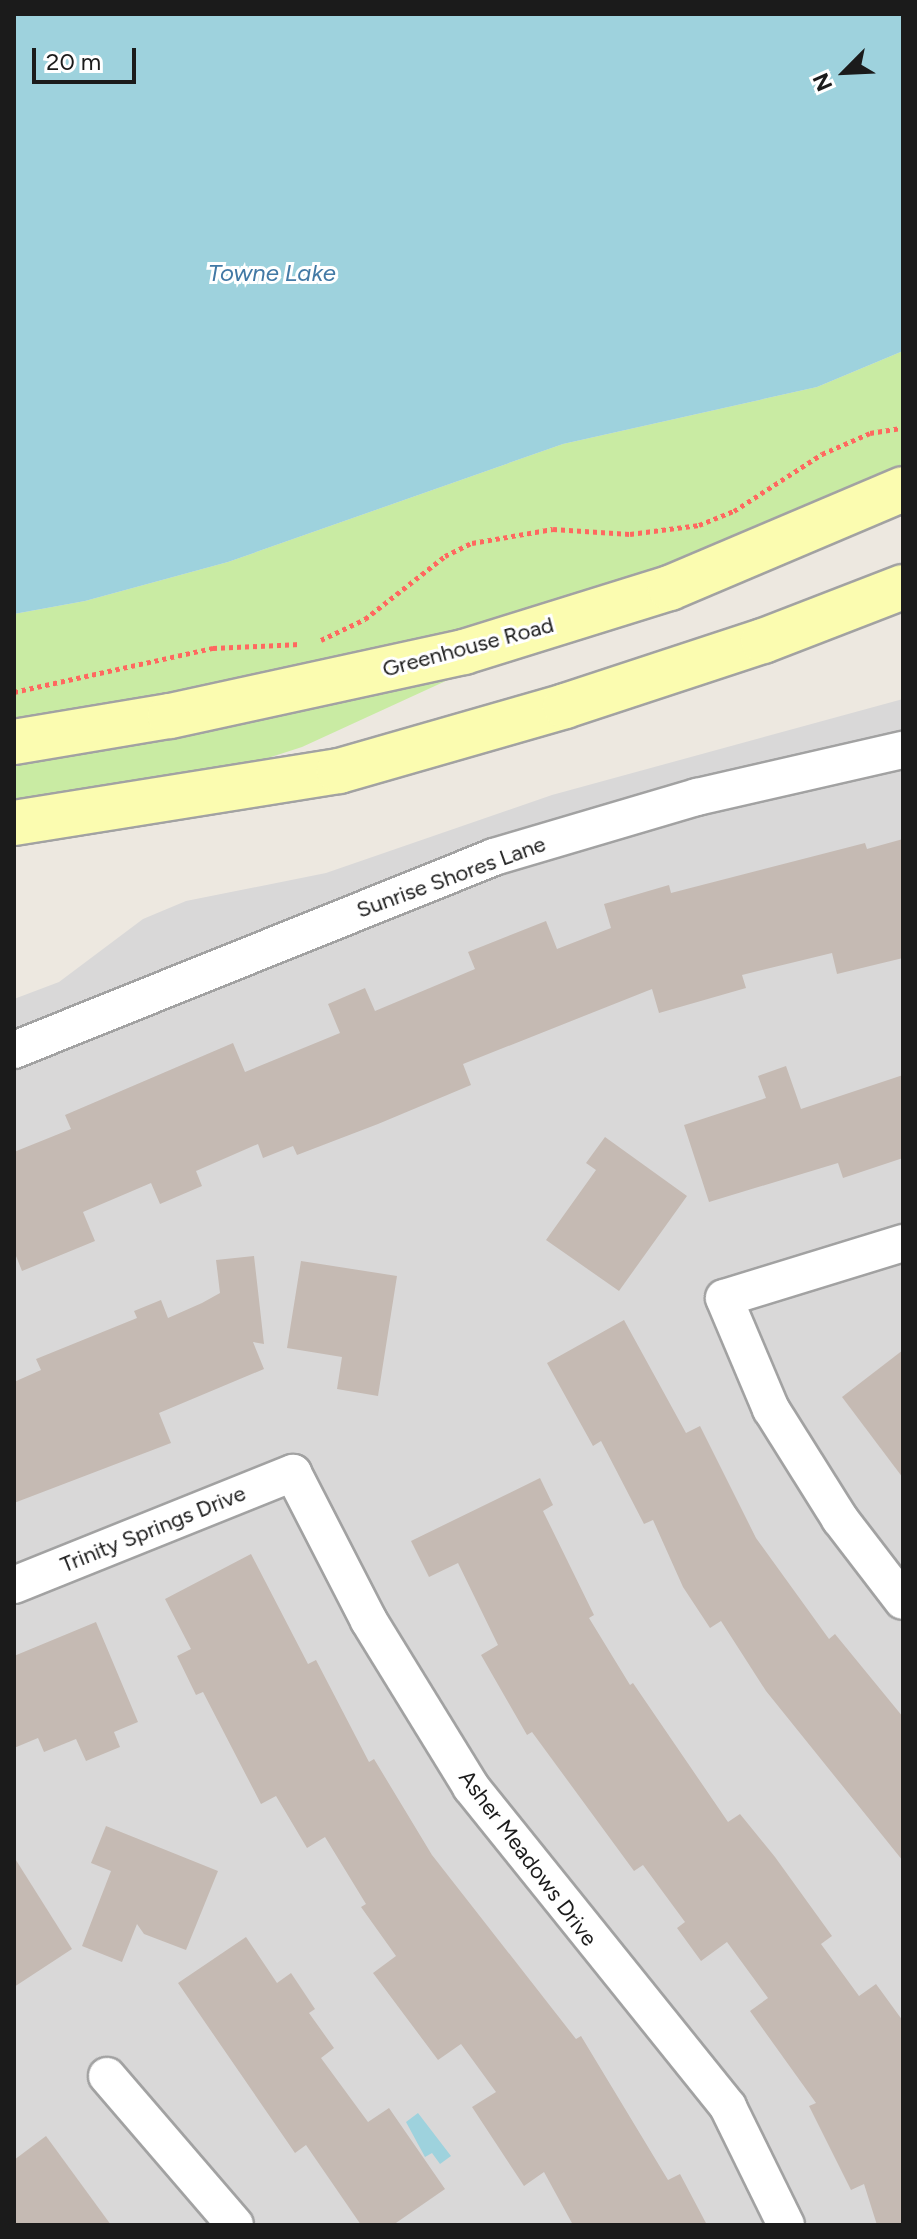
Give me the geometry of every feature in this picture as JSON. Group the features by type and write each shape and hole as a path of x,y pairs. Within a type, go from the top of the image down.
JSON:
{"main road":[{"name":"Greenhouse Road","path":"14,742 170,716 464,652 670,588 903,489"},
{"path":"14,823 339,771 579,702 763,641 903,587"}],"street":[{"name":"Sunrise Shores Lane","path":"14,1050 494,857 697,797 903,750"},
{"path":"903,1243 724,1298 771,1409 840,1519 903,1601"},
{"name":"Trinity Springs Drive","path":"14,1585 293,1473"},
{"name":"Asher Meadows Drive","path":"293,1473 369,1621 471,1787 728,2107 786,2225"},
{"path":"107,2076 235,2225"}],"path":[{"path":"14,692 213,648 314,643 365,619 445,556 472,543 553,529 630,534 699,525 734,511 822,454 870,433 903,428"}],"shaded area":[{"path":"903,699 903,2225 14,2225 14,999 59,982 143,919 186,901 326,873 552,795"}],"green space":[{"path":"903,351 903,471 302,747 243,766 14,809 14,614 85,601 228,562 563,444 817,387"}],"water":[{"name":"Towne Lake","path":"14,14 903,14 903,351 817,387 563,444 228,562 85,601 14,614"},
{"path":"418,2113 451,2156 440,2164 432,2153 425,2157 406,2122"}],"building":[{"path":"903,839 903,958 837,974 832,953 742,975 746,988 659,1013 652,989 463,1064 471,1085 378,1124 297,1155 293,1146 263,1158 258,1144 196,1171 202,1186 160,1204 151,1183 83,1212 95,1241 22,1271 14,1251 14,1152 71,1129 65,1115 233,1043 245,1072 340,1033 328,1004 365,988 375,1011 475,969 468,952 546,921 557,949 611,928 604,904 669,885 671,893 865,843 867,849"},
{"path":"786,1066 801,1109 903,1075 903,1158 843,1178 838,1163 709,1202 684,1125 766,1098 758,1076"},
{"path":"605,1137 687,1196 619,1291 546,1240 596,1170 586,1163"},
{"path":"254,1256 264,1344 253,1342 264,1369 159,1413 171,1443 14,1503 14,1382 41,1370 36,1359 137,1318 134,1311 161,1300 168,1318 202,1303 220,1293 216,1260"},
{"path":"301,1261 397,1276 378,1396 337,1389 342,1357 287,1348"},
{"path":"624,1320 686,1433 700,1426 756,1538 829,1639 835,1634 903,1717 903,1861 766,1691 721,1621 710,1628 683,1587 653,1520 644,1524 601,1441 593,1446 547,1363"},
{"path":"903,1350 903,1478 842,1397"},
{"path":"540,1478 553,1505 543,1511 594,1615 589,1618 630,1685 633,1683 728,1822 740,1814 775,1857 832,1936 821,1944 859,1996 876,1984 903,2021 903,2225 877,2225 864,2184 851,2190 809,2106 816,2103 750,2011 768,1998 727,1942 701,1961 677,1928 685,1922 643,1865 634,1871 532,1732 527,1735 481,1655 498,1645 458,1563 429,1577 411,1541"},
{"path":"251,1554 308,1664 316,1660 369,1762 374,1759 432,1855 576,2039 581,2036 668,2180 680,2174 707,2225 573,2225 544,2172 524,2186 472,2107 496,2092 461,2044 438,2060 373,1973 396,1956 361,1907 366,1904 325,1837 307,1848 276,1796 261,1804 203,1692 196,1695 177,1656 191,1649 165,1599"},
{"path":"96,1622 138,1722 114,1732 120,1747 86,1761 76,1739 44,1752 38,1738 14,1748 14,1656"},
{"path":"106,1826 218,1871 186,1950 144,1934 137,1924 122,1962 82,1946 111,1871 91,1863"},
{"path":"14,1857 72,1949 14,1987"},
{"path":"246,1937 277,1983 291,1973 315,2009 309,2013 334,2048 321,2058 368,2122 389,2108 445,2189 393,2225 361,2225 306,2145 295,2153 178,1983"},
{"path":"46,2136 111,2225 14,2225 14,2160"}]}
